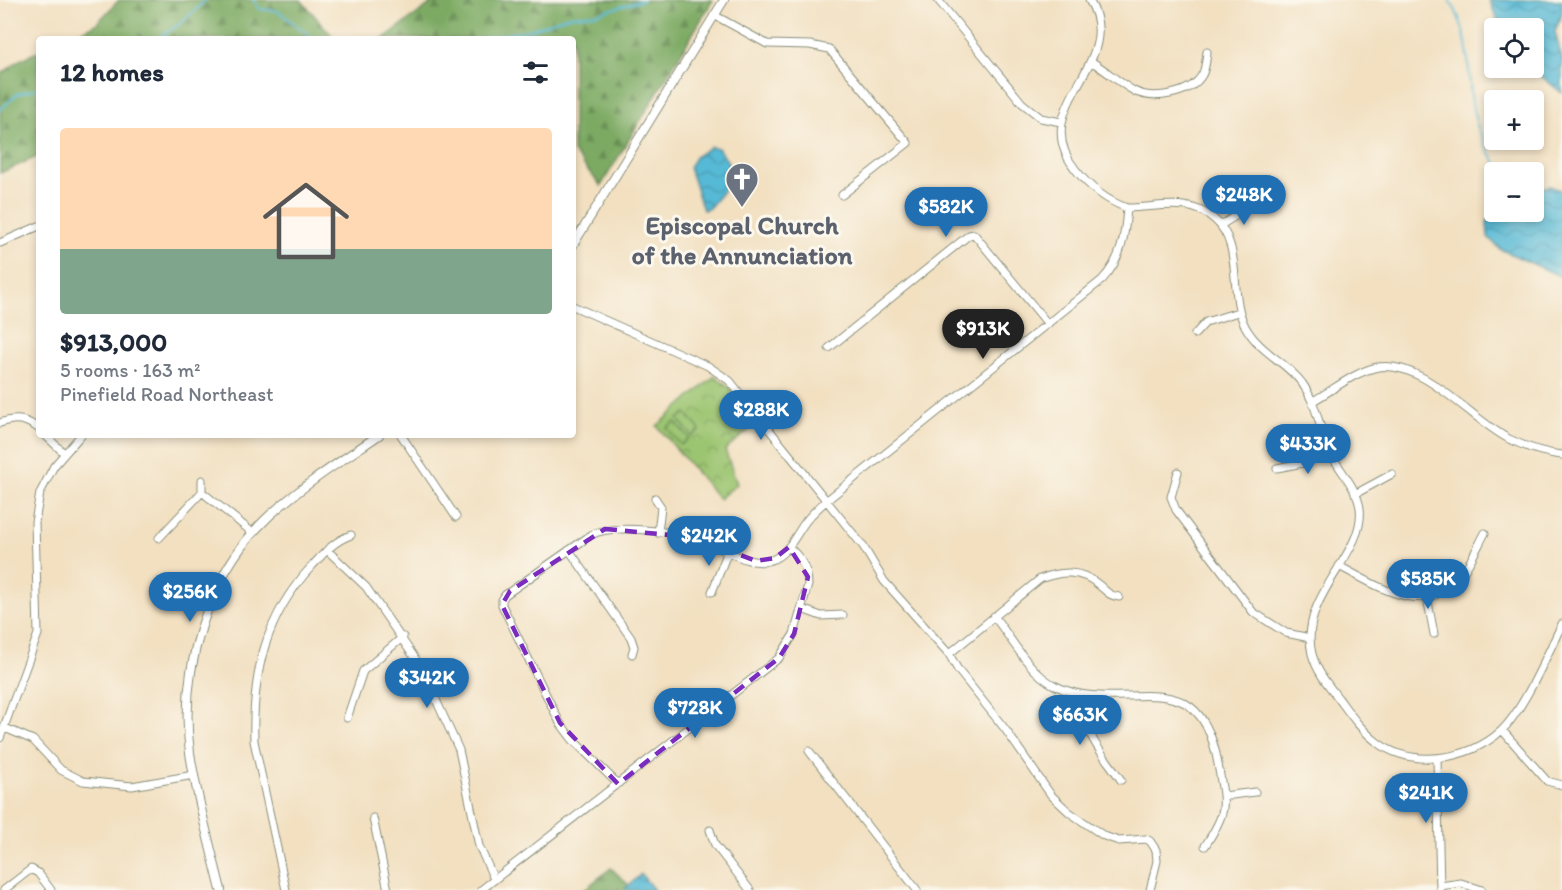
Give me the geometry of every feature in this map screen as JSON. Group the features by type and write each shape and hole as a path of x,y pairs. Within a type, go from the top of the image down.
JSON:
{"street":[{"path":"576,240 723,0"},
{"path":"938,0 1022,103 1041,118 1061,122"},
{"path":"1089,0 1099,29 1098,46 1092,62 1068,103 1061,122 1064,148 1073,167 1101,196 1127,208 1192,206 1221,225 1231,247 1238,312 1258,346 1296,378 1313,401 1329,452 1355,494 1360,507 1358,529 1316,606 1310,638 1320,674 1365,732 1378,743 1401,754 1437,758 1478,747 1502,730 1515,714 1559,640 1562,624"},
{"path":"714,15 767,44 810,45 829,49 908,143 842,195"},
{"path":"1092,62 1134,91 1166,94 1181,91 1197,81 1204,69 1207,52"},
{"path":"1221,225 1253,206"},
{"path":"618,784 573,740 560,723 502,605 502,600 506,595 591,535 605,529 693,537 762,561 775,558 789,547 806,521 826,501 1102,280 1114,266 1123,243 1127,208"},
{"path":"0,243 36,227"},
{"path":"829,348 969,235 974,234 1048,324"},
{"path":"576,307 635,331 721,373 730,381 863,546 884,580 949,654 958,670 1005,729 1040,782 1060,804 1104,836 1119,841 1146,839 1150,841 1157,856 1150,890"},
{"path":"1195,334 1206,322 1238,312"},
{"path":"1313,401 1376,367 1399,368 1412,372 1448,395 1507,438 1527,447 1562,455"},
{"path":"0,423 22,420 36,427"},
{"path":"48,438 64,453"},
{"path":"0,738 38,634 35,522 38,502 47,475 78,438"},
{"path":"221,890 194,775 188,726 188,687 207,612 233,560 253,533 302,487 375,438"},
{"path":"403,438 456,517"},
{"path":"1277,468 1303,464 1329,452"},
{"path":"1355,494 1392,474"},
{"path":"1177,475 1171,496 1176,510 1253,612 1286,633 1310,638"},
{"path":"159,538 202,492 202,480"},
{"path":"202,492 253,533"},
{"path":"655,498 661,507 658,533"},
{"path":"1339,566 1405,597 1427,597 1448,588 1459,579 1485,533"},
{"path":"286,890 254,741 257,683 270,625 290,592 335,542 351,535"},
{"path":"481,890 779,658 794,634 802,609 808,577 802,562 789,547"},
{"path":"327,550 366,587 403,637 421,667 456,741 479,846 494,879"},
{"path":"569,550 631,638 632,654"},
{"path":"712,592 728,551"},
{"path":"949,654 1040,579 1058,572 1072,572 1083,576 1096,582 1111,596 1119,597"},
{"path":"1427,597 1434,634"},
{"path":"802,609 821,616 843,615"},
{"path":"994,616 1032,666 1052,684 1084,696 1161,694 1177,699 1196,711 1207,724 1215,744 1226,806 1222,818 1205,846"},
{"path":"347,718 363,671 403,637"},
{"path":"1084,696 1084,716 1090,738 1121,780"},
{"path":"4,728 33,740 61,770 83,781 132,786 194,775"},
{"path":"1502,730 1547,780 1562,785"},
{"path":"809,751 917,890"},
{"path":"1437,758 1440,888 1461,883 1482,890"},
{"path":"1224,796 1255,792"},
{"path":"373,818 388,890"},
{"path":"710,830 716,845 750,890"},
{"path":"4,890 31,869 51,890"}],"highlighted area":[{"path":"605,529 692,537 756,561 775,558 789,547 808,577 794,634 779,658 618,784 560,723 502,605 510,591"}],"green space":[{"path":"119,0 301,0 332,36 71,36 95,25"},
{"path":"436,0 713,0 601,186 576,156 576,36 387,36"},
{"path":"36,52 36,157 0,173 0,75 20,60"},
{"path":"715,376 729,387 756,424 725,450 737,484 719,499 657,426"},
{"path":"686,413 700,430 692,436 678,419"},
{"path":"675,422 689,438 681,445 667,428"},
{"path":"611,868 634,890 584,890"}],"water":[{"path":"1489,0 1562,0 1562,12 1555,32 1562,59 1562,93 1543,78 1544,18 1497,18"},
{"path":"710,147 718,148 728,162 733,179 709,208 703,210 689,167 696,156"},
{"path":"1550,186 1562,191 1562,277 1500,249 1488,237 1487,222 1544,222 1544,187"},
{"path":"641,874 654,890 625,890 626,888"}],"waterway":[{"path":"162,36 181,23 206,0"},
{"path":"253,0 260,9 278,11 310,36"},
{"path":"496,36 533,29 568,16 596,14 643,0"},
{"path":"1449,0 1457,13 1465,39 1477,126 1496,162"},
{"path":"0,110 17,94 36,89"}],"place":[{"name":"Episcopal Church of the Annunciation","path":"742,208"}]}
